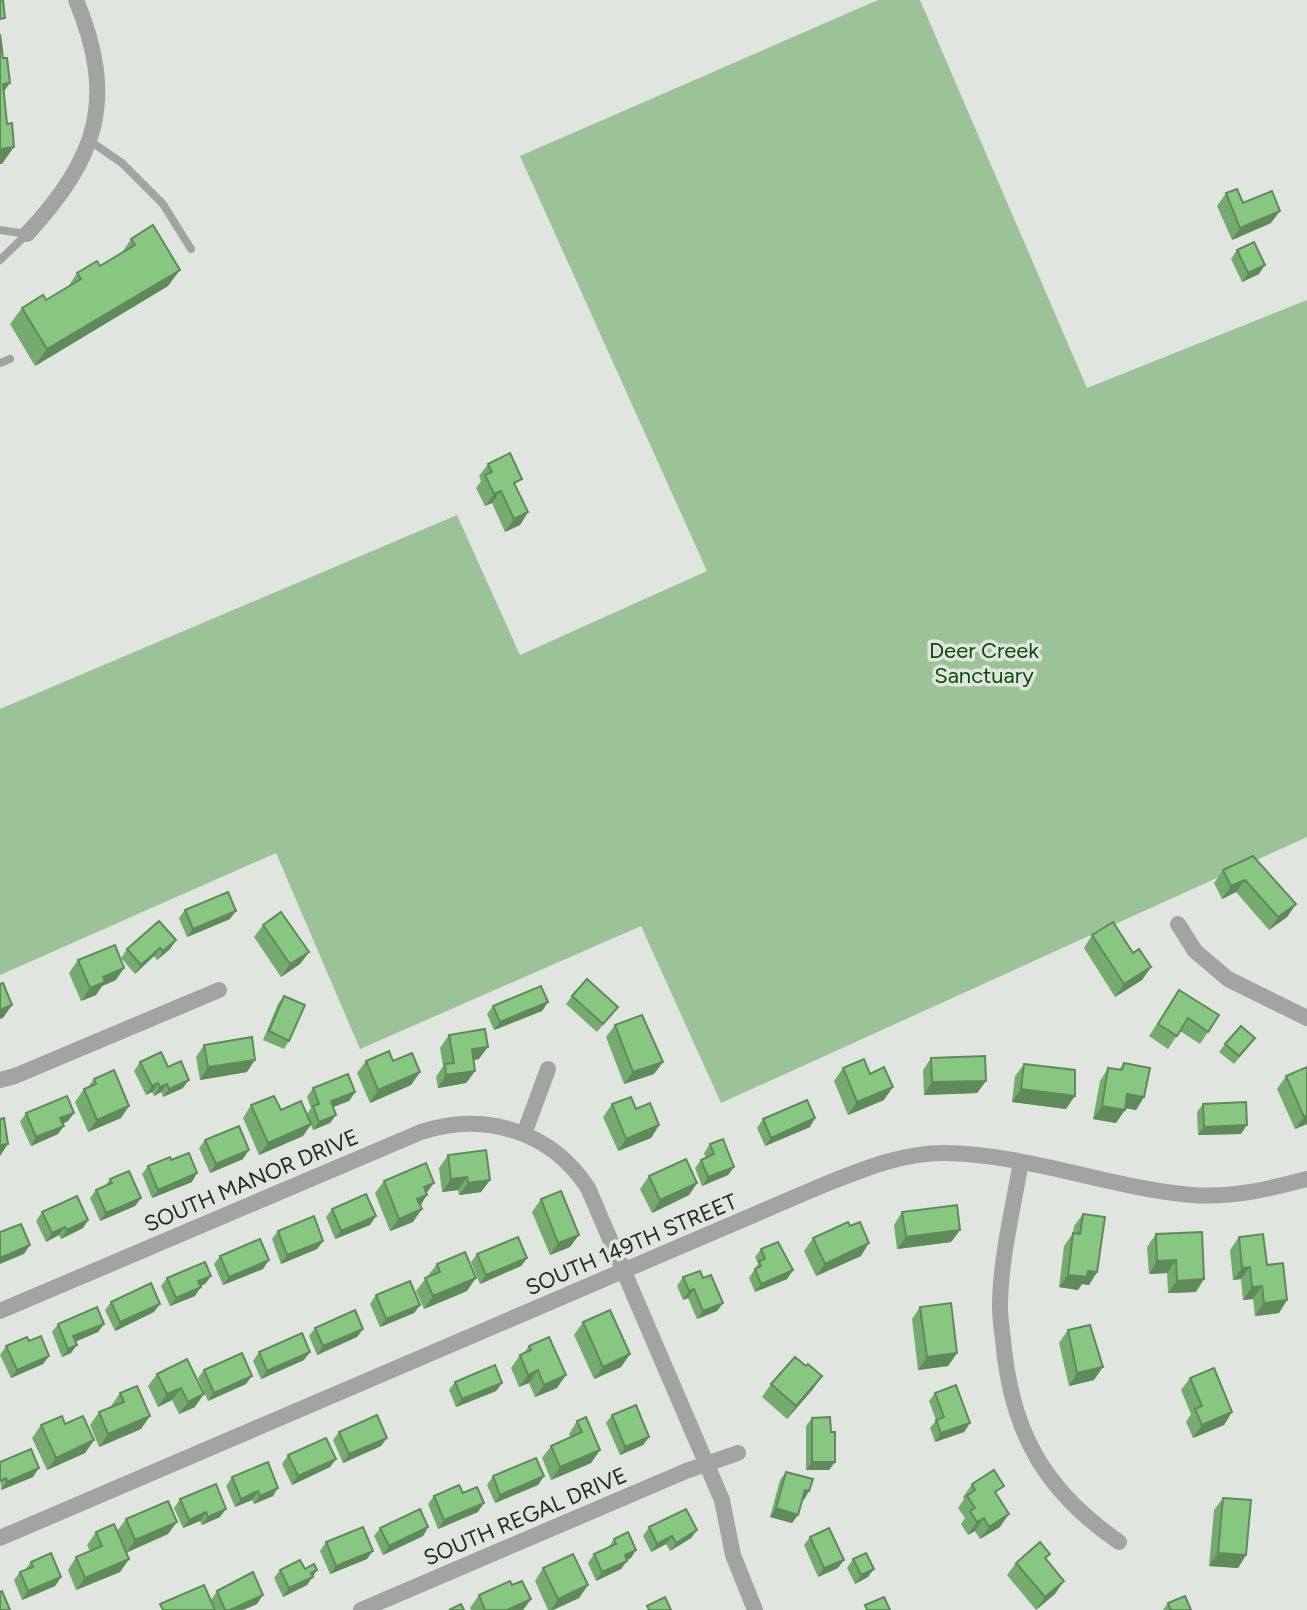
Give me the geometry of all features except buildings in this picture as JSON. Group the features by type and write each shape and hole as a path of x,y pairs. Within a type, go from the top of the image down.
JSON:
{"street":[{"path":"27,234 69,184 90,141 98,101 97,74 94,51 76,0"},
{"path":"1178,924 1195,951 1228,979 1307,1018"},
{"path":"0,1080 219,990"},
{"path":"524,1134 548,1069"},
{"name":"SOUTH MANOR DRIVE","path":"0,1311 421,1132 457,1123 505,1126 552,1150 579,1175 588,1188 722,1500 733,1555 755,1610"},
{"name":"SOUTH 149TH STREET","path":"0,1538 884,1161 942,1153 993,1156 1192,1195 1239,1195 1307,1179"},
{"path":"1021,1162 1000,1308 1009,1389 1021,1426 1045,1471 1088,1520 1119,1542"},
{"name":"SOUTH REGAL DRIVE","path":"361,1610 738,1453"}],"lane":[{"path":"90,141 122,163 163,204 191,249"},
{"path":"0,230 27,234"},
{"path":"0,260 27,234"},
{"path":"0,363 10,359"}],"green space":[{"name":"Deer Creek Sanctuary","path":"878,0 920,0 1087,388 1307,300 1307,837 721,1103 641,926 360,1049 276,853 0,975 0,709 457,515 520,655 707,571 520,156"}]}
